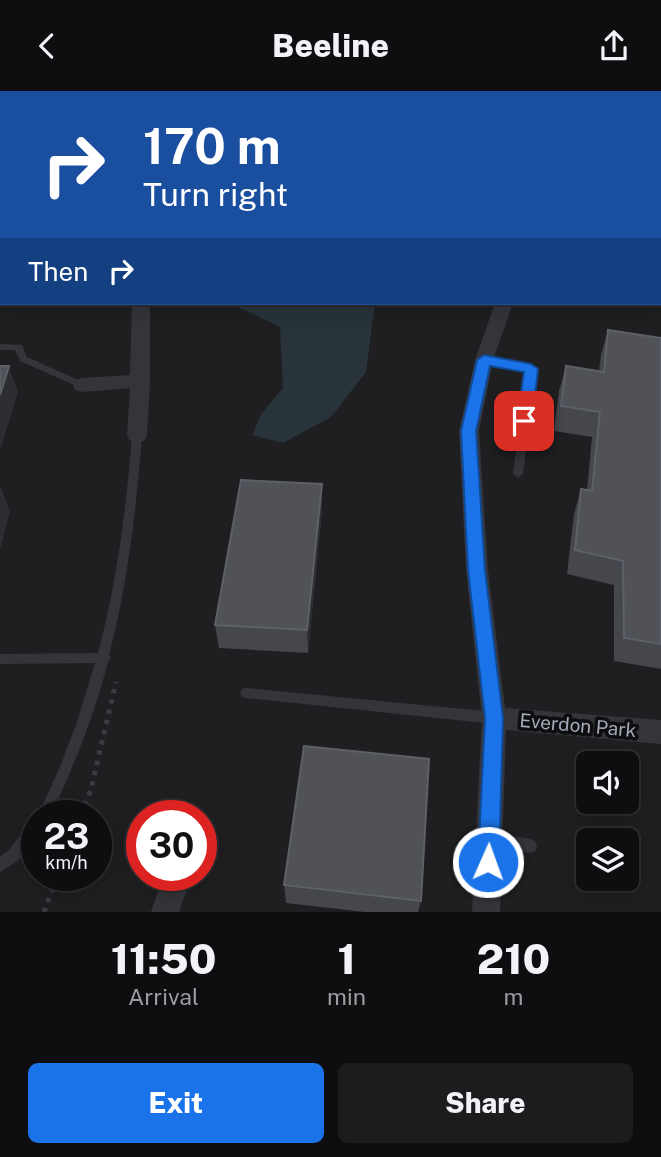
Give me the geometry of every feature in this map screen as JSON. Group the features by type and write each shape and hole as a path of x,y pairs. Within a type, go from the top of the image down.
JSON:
{"street":[{"path":"137,436 141,381 141,305"},
{"path":"486,912 494,718 477,570 469,431 484,360 503,305"},
{"path":"82,385 141,381"},
{"name":"Everdon Park","path":"494,718 661,731"},
{"path":"165,912 172,891"}],"lane":[{"path":"0,347 19,347 23,359 82,385"},
{"path":"484,360 531,369 518,474"},
{"path":"51,800 62,778 105,658 132,505 137,436"},
{"path":"0,659 105,658"},
{"path":"246,693 494,718"},
{"path":"489,838 530,846"},
{"path":"0,865 21,845"}],"path":[{"path":"44,912 52,891"}],"shaded area":[{"path":"0,305 661,305 661,912 0,912"},
{"path":"233,305 375,305 366,372 331,417 283,443 252,435 262,413 283,388 280,327"}],"building":[{"path":"608,330 661,338 661,644 624,638 623,561 575,550 581,489 592,491 600,412 561,406 566,366 604,372"},
{"path":"0,366 9,366 0,395"},
{"path":"241,480 322,484 307,630 215,625"},
{"path":"304,746 429,759 421,901 284,885"}],"route":[{"path":"488,862 494,718 477,570 469,431 484,360 531,369 524,421"}]}
